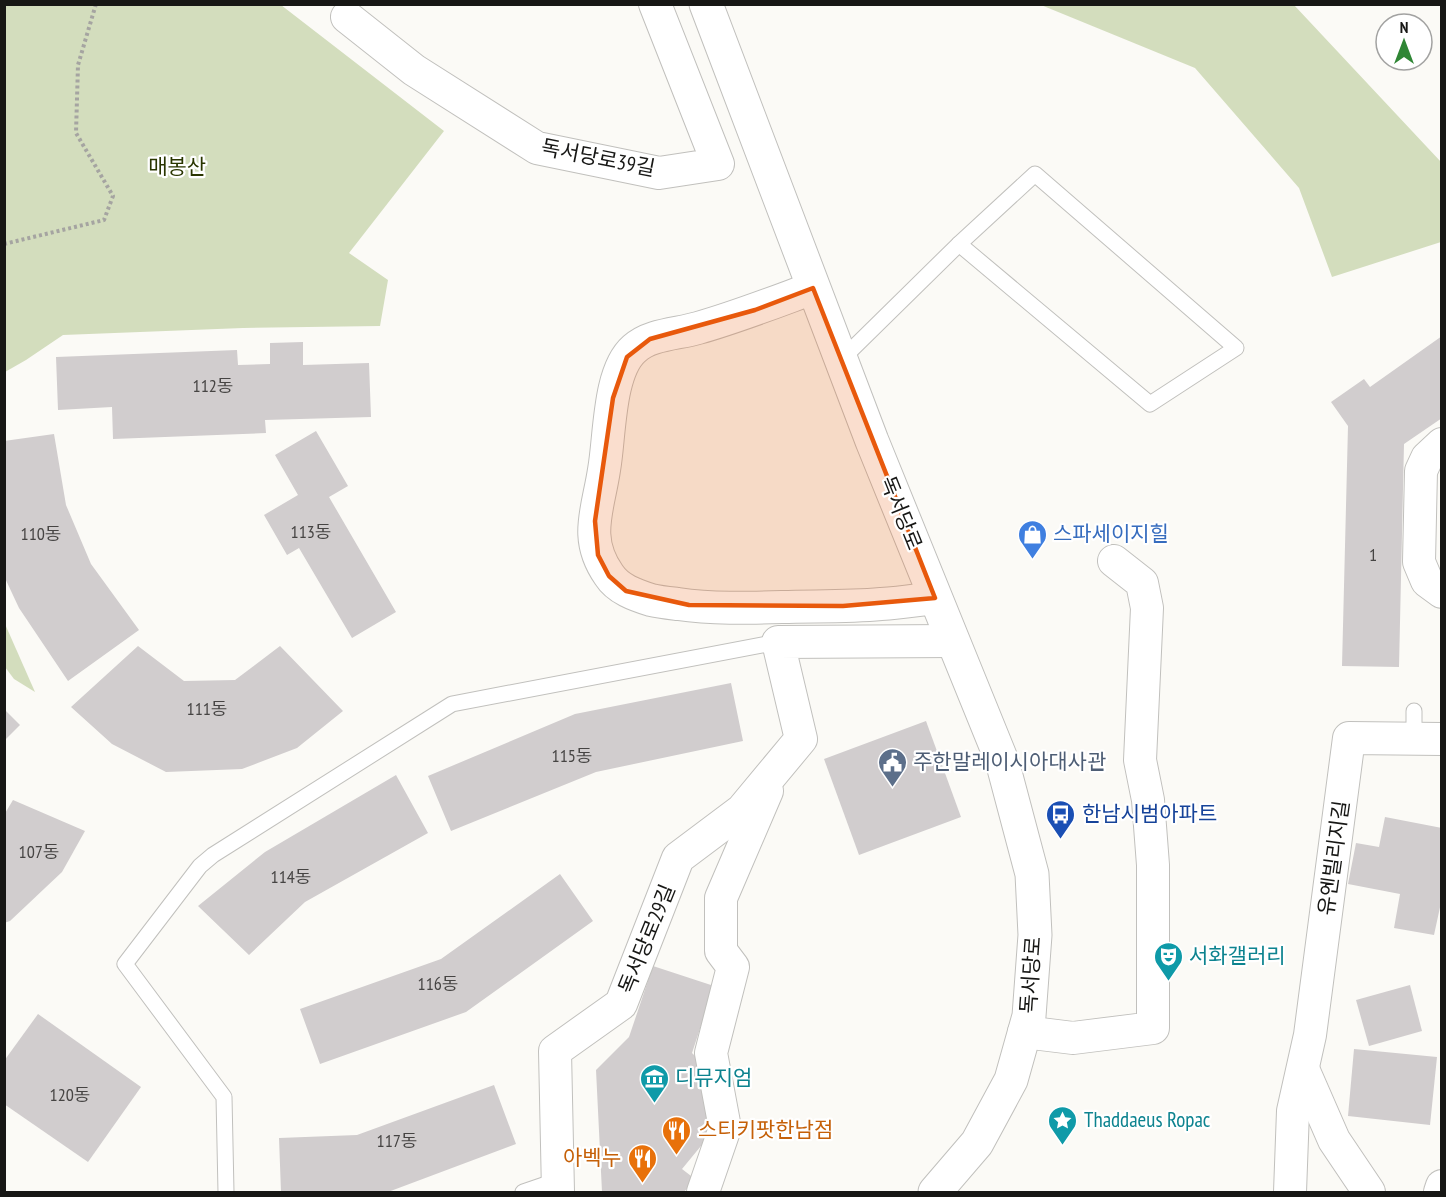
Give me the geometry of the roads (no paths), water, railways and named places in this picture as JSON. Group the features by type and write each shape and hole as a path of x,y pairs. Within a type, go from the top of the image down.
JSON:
{"main road":[{"name":"독서당로","path":"706,4 872,441 1002,761 1032,874 1035,935 1029,1016 1011,1080 977,1143 934,1192"}],"street":[{"name":"독서당로39길","path":"346,17 414,70 537,148 659,173 718,164 655,4"},
{"path":"813,288 755,310 650,339 635,348 627,357 618,376 613,398 595,521 594,541 598,555 609,576 626,591 653,600 689,605 738,609 881,604 936,598"},
{"path":"1442,444 1427,458 1421,471 1419,562 1428,581 1442,592"},
{"name":"독서당로","path":"1024,1032 1073,1038 1153,1028 1153,865 1148,800 1140,760 1147,608 1142,584 1114,561"},
{"path":"778,642 953,641"},
{"name":"독서당로29길","path":"558,1186 555,1051 621,1004 678,858 742,810 801,739 778,642"},
{"name":"유엔빌리지길","path":"1290,1192 1293,1111 1310,1035 1349,738 1423,729"},
{"name":"독서당로29길","path":"703,1192 724,1128 711,1053 733,967 721,951 721,898 778,768"},
{"path":"1303,1069 1334,1140 1369,1192"},
{"path":"1440,1192 1442,1186"}],"lane":[{"path":"841,360 959,244 1035,174 1236,348 1150,404 959,244"},
{"path":"226,1192 224,1097 125,964 200,866 213,855 452,704 778,642"},
{"path":"523,1192 558,1186"}],"place":[{"name":"스파세이지힐","path":"1032,560"},
{"name":"주한말레이시아대사관","path":"892,788"},
{"name":"한남시범아파트","path":"1061,840"},
{"name":"서화갤러리","path":"1168,982"},
{"name":"디뮤지엄","path":"654,1104"},
{"name":"Thaddaeus Ropac","path":"1063,1146"},
{"name":"스티키팟한남점","path":"677,1156"},
{"name":"아벡누","path":"642,1184"}],"park label":[{"name":"매봉산","path":"177,167"}]}
